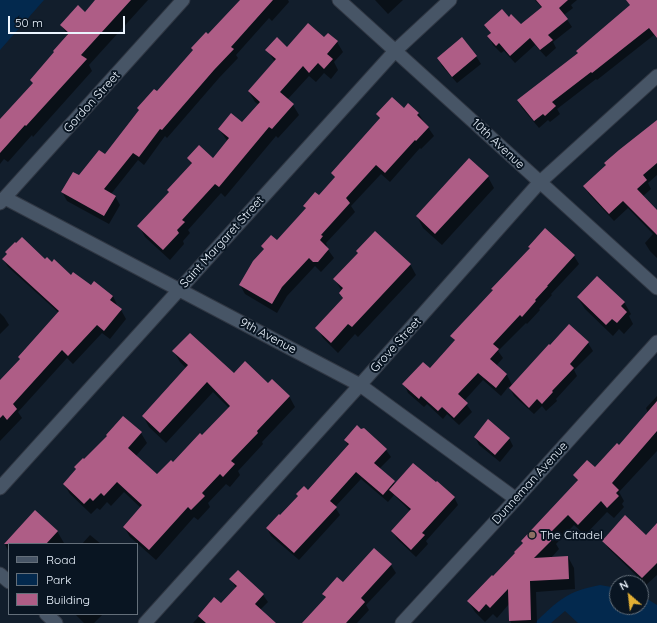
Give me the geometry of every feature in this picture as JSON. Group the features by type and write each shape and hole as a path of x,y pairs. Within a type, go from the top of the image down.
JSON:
{"street":[{"name":"Gordon Street","path":"2,200 184,0"},
{"name":"10th Avenue","path":"339,0 539,183 657,288"},
{"name":"Saint Margaret Street","path":"0,488 395,50 450,0"},
{"name":"Grove Street","path":"145,623 360,385 539,183 657,76"},
{"name":"9th Avenue","path":"2,200 179,290 360,385 516,499"},
{"name":"Dunneman Avenue","path":"402,623 657,342"},
{"path":"0,574 8,581"},
{"path":"47,615 56,623"}],"green space":[{"path":"0,0 44,0 0,50"},
{"path":"600,585 609,587 609,615 649,615 649,600 657,605 657,623 578,623 565,611 551,623 535,623 557,602 571,594 589,587"}],"building":[{"path":"95,0 131,0 81,55 87,59 0,153 0,119 33,83 30,80 69,33 60,25 78,5 85,12"},
{"path":"240,0 273,0 231,47 234,49 162,130 160,129 139,157 133,153 104,189 116,196 104,216 61,192 73,172 79,175 99,150 105,154 139,110 137,108 154,89 157,91 193,50 191,48 206,32 208,34"},
{"path":"536,0 568,0 559,8 568,19 548,35 553,40 540,50 530,38 510,56 499,43 496,46 487,36 491,33 484,25 502,9 509,17 511,14 521,24 542,7"},
{"path":"626,0 657,0 657,38 649,28 592,73 591,72 552,102 556,106 545,116 543,114 534,121 517,100 578,53 576,51 630,5"},
{"path":"308,23 324,37 328,33 338,41 327,54 333,59 324,69 318,63 309,73 303,66 280,92 294,104 272,129 269,127 219,187 215,184 182,220 185,222 177,230 179,233 163,250 137,226 169,192 167,190 192,163 187,158 199,145 213,158 229,138 218,129 231,113 242,122 260,102 248,91 276,59 265,50 277,37 287,47"},
{"path":"462,37 477,56 452,77 437,58"},
{"path":"392,97 404,108 408,103 419,113 417,115 429,127 385,173 376,165 346,198 350,203 321,235 323,236 320,240 329,249 318,262 313,262 309,258 282,287 272,304 239,285 253,261 264,249 261,246 271,235 277,240 306,208 303,206 315,192 319,195 335,177 331,173 380,118 376,114"},
{"path":"657,120 657,163 643,175 647,180 637,189 657,210 657,235 623,201 609,214 583,186 606,165 604,163"},
{"path":"469,158 489,176 435,234 416,216"},
{"path":"545,228 575,255 522,317 520,315 493,344 499,349 490,359 507,374 496,388 478,373 458,394 468,403 454,418 442,407 438,411 421,396 419,399 402,384 423,362 430,368 455,340 450,336 493,290 491,289 530,248 528,247"},
{"path":"375,231 411,264 352,327 348,324 331,343 315,328 343,298 339,293 343,288 333,279 358,253 356,251"},
{"path":"22,237 45,259 47,257 52,262 54,259 71,275 73,272 91,285 94,281 113,296 110,300 122,309 104,331 97,325 68,356 62,350 13,404 17,409 7,420 3,415 0,418 0,380 20,359 18,357 59,311 2,259 7,254 5,252"},
{"path":"597,276 625,302 621,306 627,312 617,323 612,319 606,325 577,297"},
{"path":"569,324 589,342 570,364 574,368 552,391 553,392 542,404 537,399 529,408 509,388"},
{"path":"190,333 234,373 245,361 268,383 272,379 290,396 231,461 235,464 223,477 220,474 202,493 205,496 191,510 188,507 149,550 123,527 142,505 117,482 104,496 101,493 93,501 90,498 84,504 63,484 76,469 74,467 107,436 106,435 123,416 142,432 128,448 157,474 171,460 173,462 200,433 202,435 230,406 207,382 160,433 142,416 188,365 172,351"},
{"path":"657,401 657,431 612,483 619,490 616,493 619,496 607,508 601,501 578,525 568,515 549,534 554,538 534,558 568,556 569,579 530,581 531,620 509,621 508,589 490,608 486,604 479,612 467,601 515,553 514,552 523,543 521,541 578,480 573,475 587,460 595,467 617,443 619,445"},
{"path":"488,419 510,438 495,455 474,437"},
{"path":"357,425 361,429 364,428 387,449 374,463 395,481 383,495 356,472 330,501 337,507 294,553 266,528 298,496 296,494 304,486 308,490 349,444 344,440"},
{"path":"413,463 455,497 422,533 425,535 411,550 391,531 411,509 389,490"},
{"path":"35,510 58,531 47,543 4,544"},
{"path":"625,515 646,535 657,523 657,563 645,575 639,575 602,541"},
{"path":"374,548 392,564 361,598 365,602 346,623 302,623 326,597 322,594 337,577 343,582"},
{"path":"238,570 264,594 255,604 276,623 206,623 198,616 214,597 221,603 237,586 229,579"}],"place":[{"name":"The Citadel","path":"532,535"}]}
